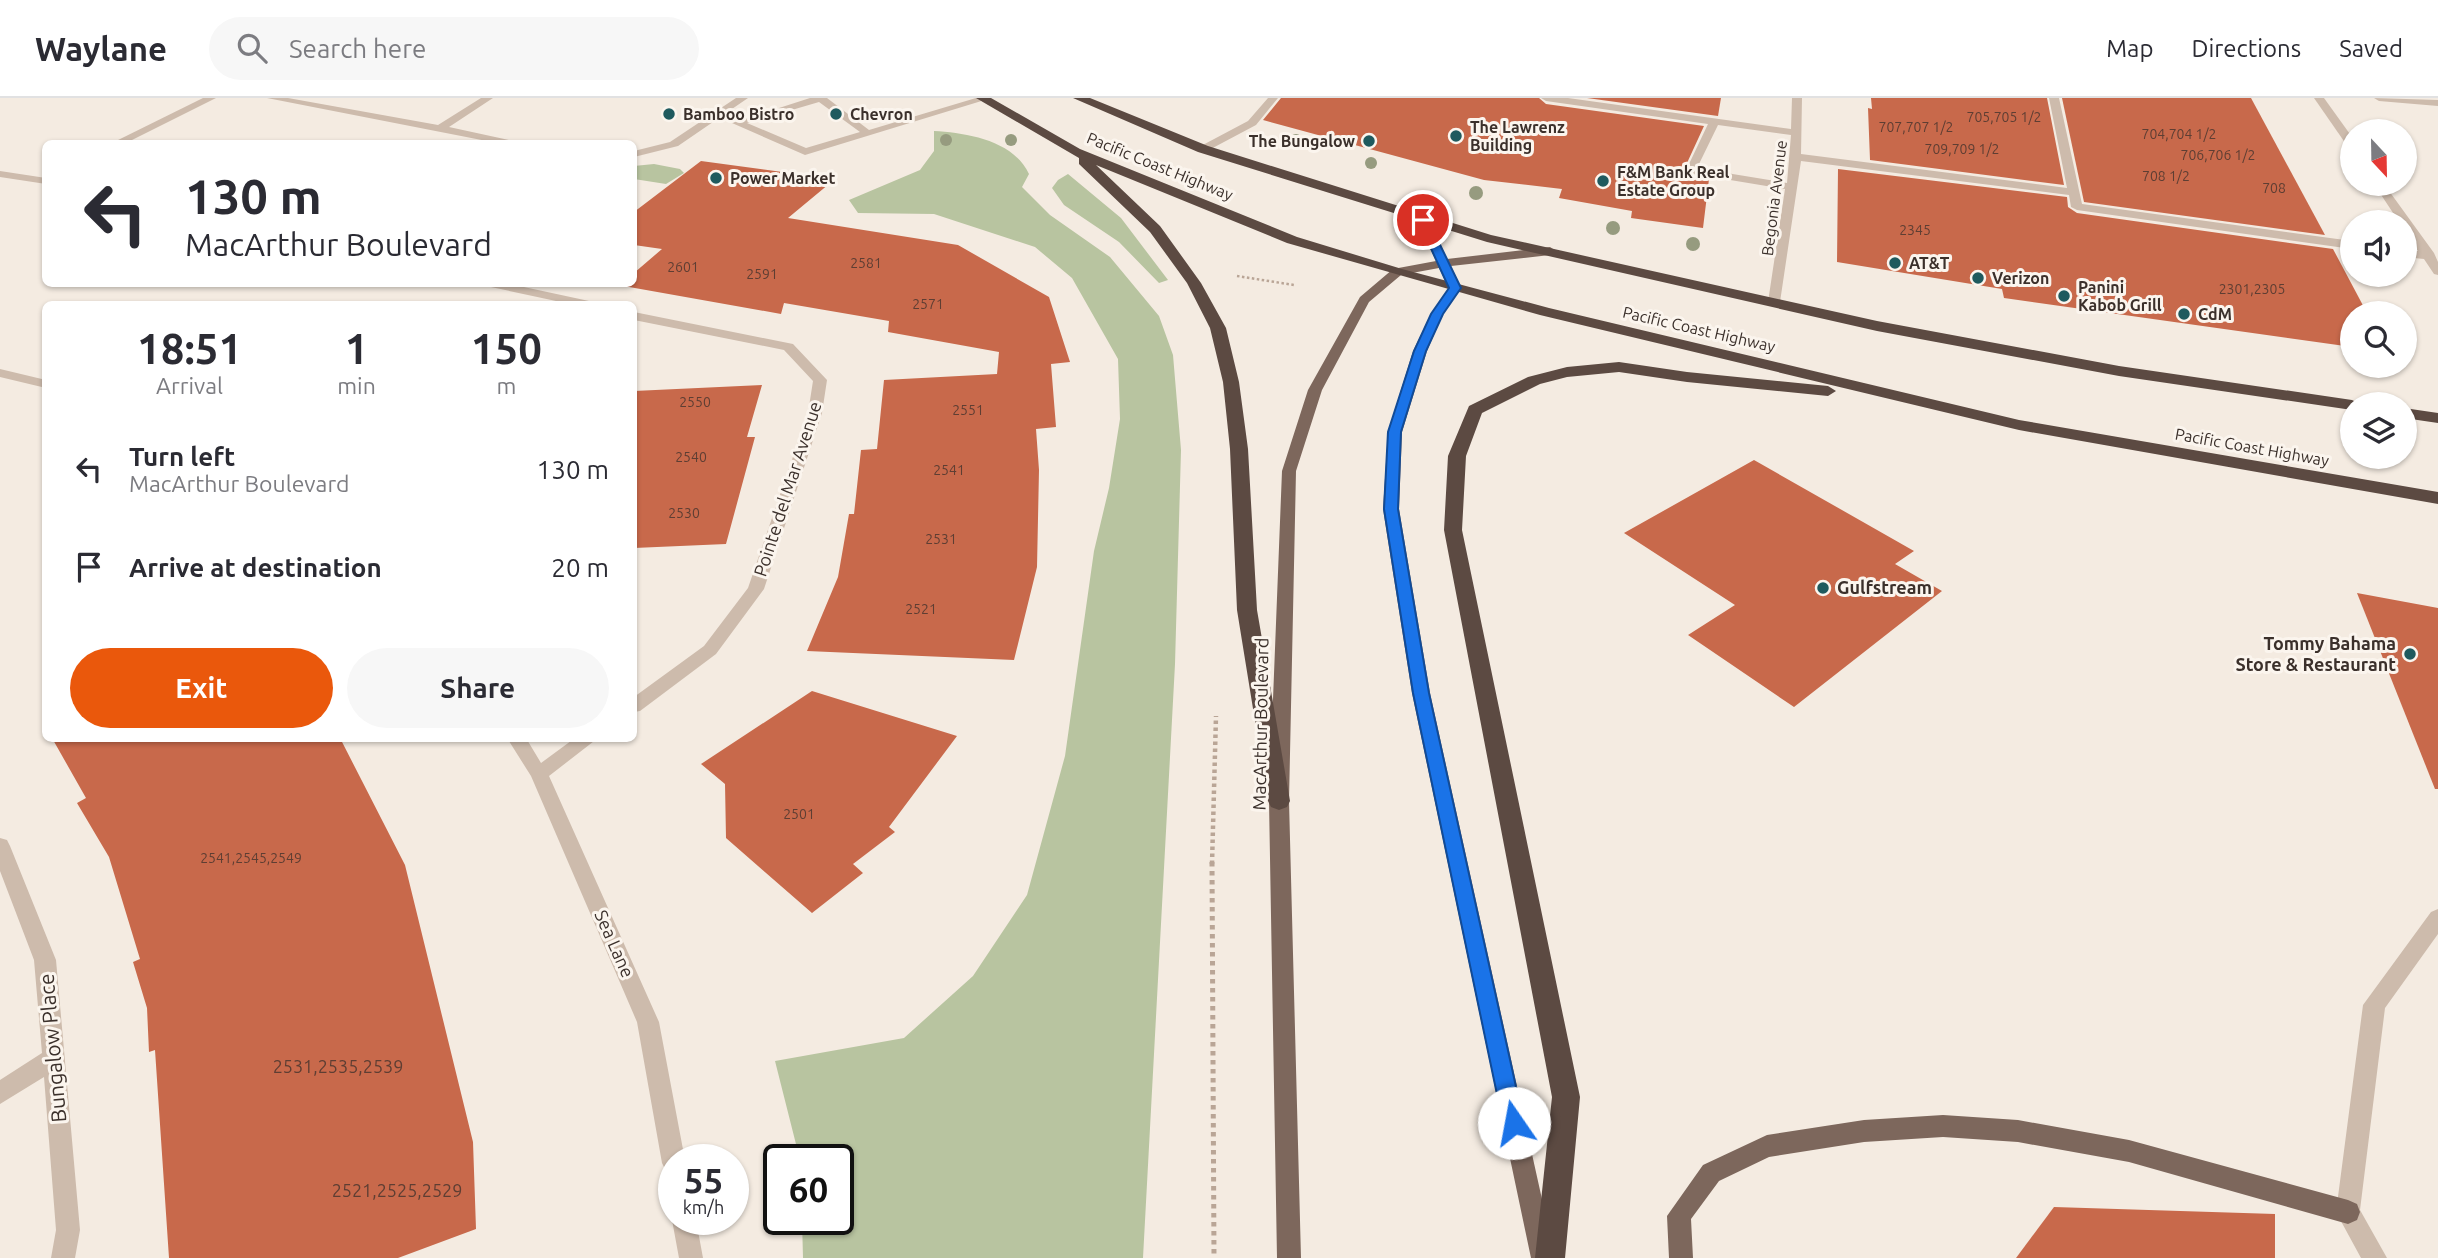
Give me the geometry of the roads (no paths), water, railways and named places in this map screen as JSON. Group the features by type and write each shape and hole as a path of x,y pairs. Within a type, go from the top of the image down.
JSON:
{"highway":[{"name":"Pacific Coast Highway","path":"1079,98 1203,149 1487,238 1877,326 2119,371 2340,403"},
{"name":"Pacific Coast Highway","path":"982,99 1075,152 1292,240 1455,288 2045,430 2438,498"},
{"path":"1075,152 1155,229 1194,283 1218,328 1230,382 1239,449 1247,610 1279,801"},
{"path":"1550,1258 1566,1097 1453,530 1457,456 1475,410 1534,380 1567,372 1619,367 1687,377 1911,399"},
{"path":"2417,415 2438,418"}],"main road":[{"path":"1423,220 1455,288 1437,314 1420,351 1395,432 1391,509 1421,693 1543,1258"},
{"name":"MacArthur Boulevard","path":"1289,1258 1279,801 1289,471 1315,390 1364,300 1397,272 1445,263 1550,251"},
{"path":"1681,1258 1679,1216 1711,1173 1768,1146 1864,1131 1943,1126 2018,1131 2129,1151 2348,1212"}],"street":[{"path":"123,140 211,98"},
{"path":"272,98 500,140"},
{"path":"439,129 488,98"},
{"path":"637,153 674,144 743,98"},
{"path":"737,122 821,98 867,133"},
{"path":"1203,149 1252,123 1273,98"},
{"path":"1546,98 1798,133"},
{"name":"Begonia Avenue","path":"1774,302 1796,157 1797,98"},
{"path":"2054,98 2077,207 2340,244"},
{"path":"2319,98 2340,128"},
{"path":"2379,98 2438,103"},
{"path":"709,120 737,122 805,152 982,99"},
{"path":"1714,122 1694,164 1698,172 1792,187"},
{"path":"1796,157 2073,191"},
{"path":"0,174 42,179"},
{"path":"2387,196 2422,245 2434,251 2438,271"},
{"path":"508,287 572,301"},
{"name":"Pointe del Mar Avenue","path":"637,317 788,347 820,380 815,412 755,589 710,650 637,704"},
{"path":"0,373 42,383"},
{"name":"Sea Lane","path":"519,742 539,774 648,1022 670,1144"},
{"path":"539,774 583,742"},
{"name":"Bungalow Place","path":"0,846 45,960 68,1230 63,1258"},
{"path":"2375,1258 2348,1212 2374,1005 2438,918"},
{"path":"0,1093 53,1058"},
{"path":"687,1235 691,1258"}],"place":[{"name":"Bamboo Bistro","path":"669,114"},
{"name":"Chevron","path":"836,114"},
{"name":"The Lawrenz Building","path":"1456,136"},
{"name":"The Bungalow","path":"1369,141"},
{"name":"Power Market","path":"716,178"},
{"name":"F&M Bank Real Estate Group","path":"1603,181"},
{"name":"AT&T","path":"1895,263"},
{"name":"Verizon","path":"1978,278"},
{"name":"Panini Kabob Grill","path":"2064,296"},
{"name":"CdM","path":"2184,314"},
{"name":"Gulfstream","path":"1823,588"},
{"name":"Tommy Bahama Store & Restaurant","path":"2410,654"}]}
